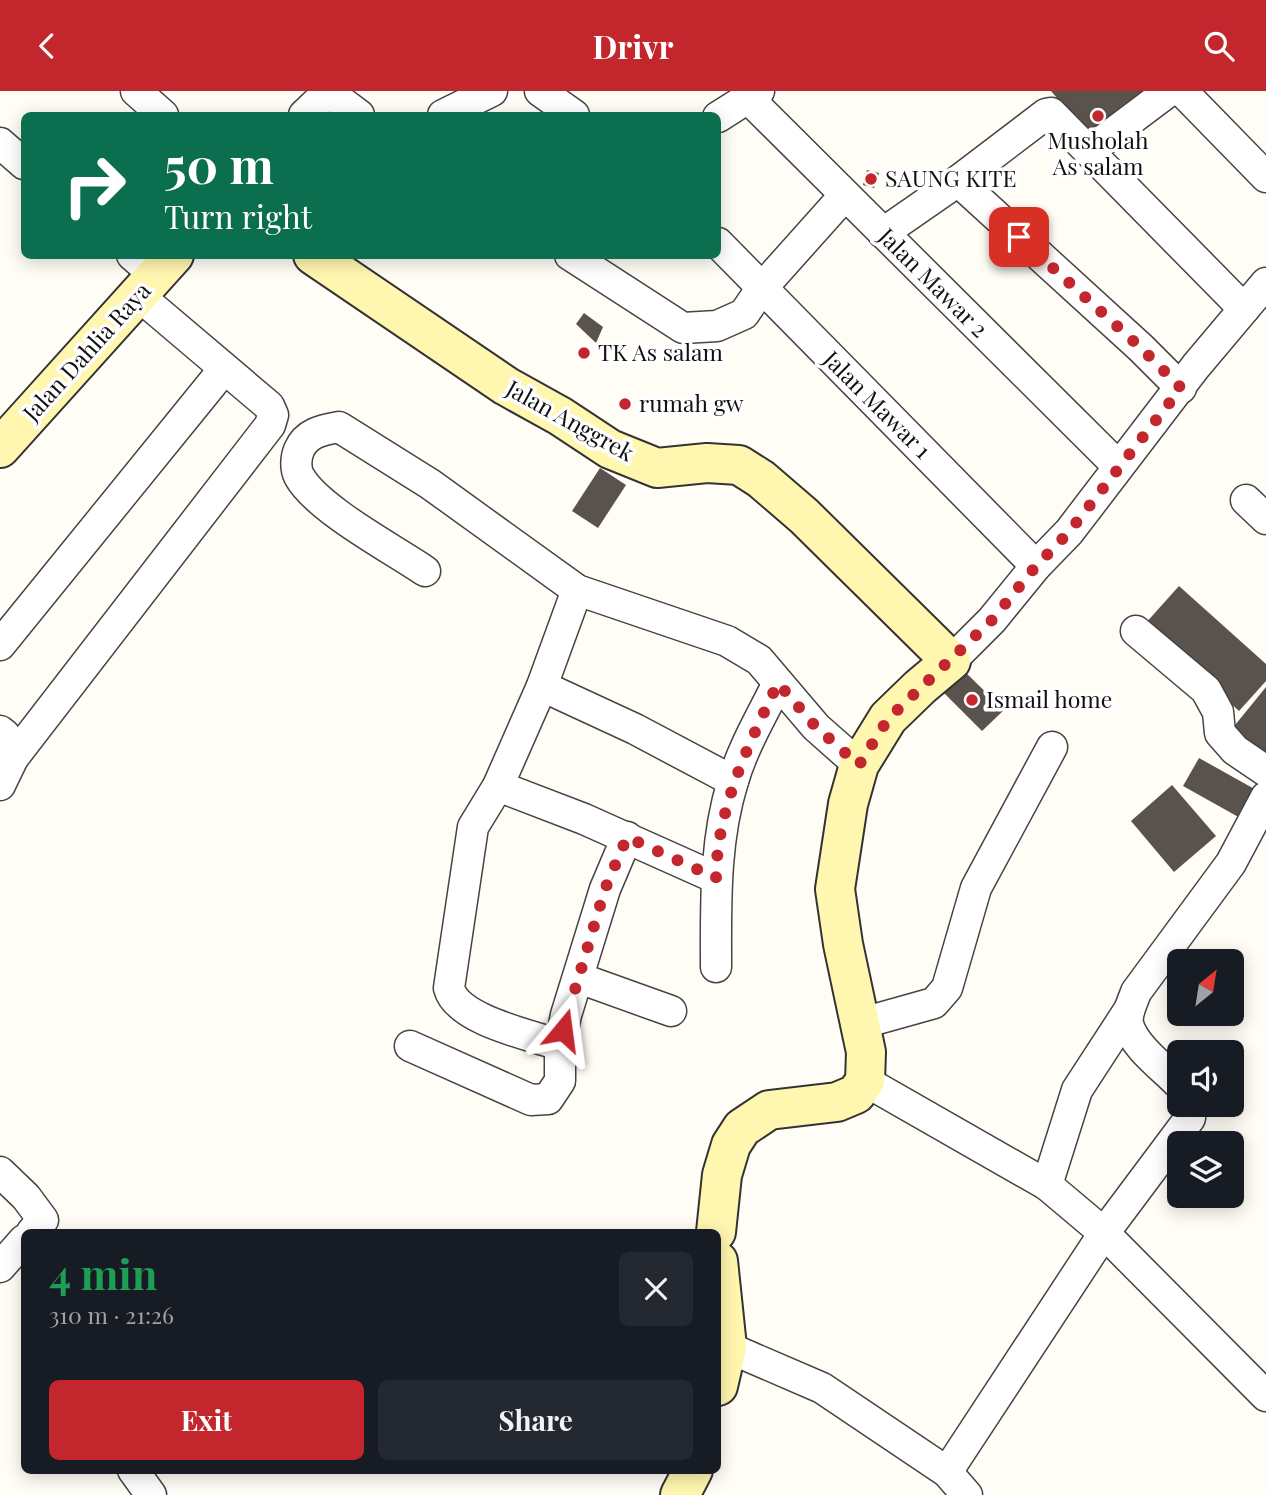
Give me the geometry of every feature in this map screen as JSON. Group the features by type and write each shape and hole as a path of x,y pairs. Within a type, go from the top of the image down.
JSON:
{"street":[{"path":"136,91 160,112"},
{"path":"449,112 492,91"},
{"path":"540,91 571,112"},
{"path":"1088,151 1168,91"},
{"path":"1182,91 1266,177"},
{"path":"307,112 327,92 355,112"},
{"path":"721,115 754,95"},
{"name":"Jalan Mawar 2","path":"754,95 845,195 1118,467"},
{"path":"883,233 1051,113 1244,309"},
{"path":"0,143 21,161"},
{"path":"958,181 1141,348 1181,388"},
{"path":"576,259 683,328 717,326 744,314 761,289 845,195"},
{"name":"Jalan Mawar 1","path":"721,246 1036,566"},
{"name":"Jalan Anggrek","path":"318,259 506,386 560,416 610,449 657,468 707,463 739,465 761,479 804,516 951,661"},
{"path":"0,785 13,758 270,425 273,415 269,406 224,369 150,270"},
{"name":"Jalan Dahlia Raya","path":"0,448 150,270"},
{"path":"716,1229 722,1175 731,1145 743,1128 769,1110 837,1102 856,1094 865,1081 866,1052 843,944 835,889 848,804 859,765 888,719 992,620 1036,566 1069,532 1266,283"},
{"path":"0,645 224,369"},
{"path":"425,571 321,501 299,475 296,457 303,441 320,431 339,427 430,484 577,590 727,641 759,660 816,727 859,765"},
{"path":"560,1045 477,1017 454,1002 449,988 473,827 498,786 542,686 577,590"},
{"path":"1136,631 1206,690 1218,712 1220,733 1235,750 1266,771"},
{"path":"716,967 716,863 733,781 778,683"},
{"path":"542,686 635,729 733,781"},
{"path":"0,731 5,735 13,758"},
{"path":"859,1024 934,1003 947,989 976,888 1052,747"},
{"path":"498,786 627,837 716,878"},
{"path":"1047,1185 1077,1090 1129,1010 1136,992 1231,863 1266,797"},
{"path":"410,1046 531,1100 548,1099 559,1081 560,1045 566,1015 605,889 627,837"},
{"path":"579,978 671,1011"},
{"path":"1129,1010 1128,1024 1139,1043 1167,1072"},
{"path":"865,1081 1047,1185 1104,1233 1266,1396"},
{"path":"947,1472 1104,1233 1190,1117"},
{"path":"0,1172 26,1197 43,1220 36,1229"},
{"path":"721,1290 727,1347 721,1373"},
{"path":"727,1347 822,1388 947,1472 968,1495"},
{"path":"136,1474 151,1495"},
{"path":"680,1495 691,1474"}],"building":[{"name":"Musholah As salam","path":"1051,91 1158,91 1093,140"},
{"name":"SAUNG KITE","path":"867,170 879,173 874,188 863,185"},
{"path":"584,313 603,327 596,343 576,324"},
{"path":"600,468 626,485 598,528 572,511"},
{"path":"1179,586 1266,664 1266,681 1239,711 1144,625"},
{"name":"Ismail home","path":"962,669 1004,710 982,731 941,690"},
{"path":"1266,687 1266,757 1231,730"},
{"path":"1199,758 1258,791 1242,819 1183,786"},
{"path":"1172,785 1216,836 1174,872 1131,821"}],"place":[{"name":"Musholah As salam","path":"1098,116"},
{"name":"SAUNG KITE","path":"871,179"},
{"name":"TK As salam","path":"584,353"},
{"name":"rumah gw","path":"625,404"},
{"name":"Ismail home","path":"972,700"}],"route":[{"path":"563,1030 605,889 627,837 716,878 716,863 733,781 778,683 816,727 859,765 888,719 992,620 1036,566 1069,532 1181,388 1019,237"}]}
